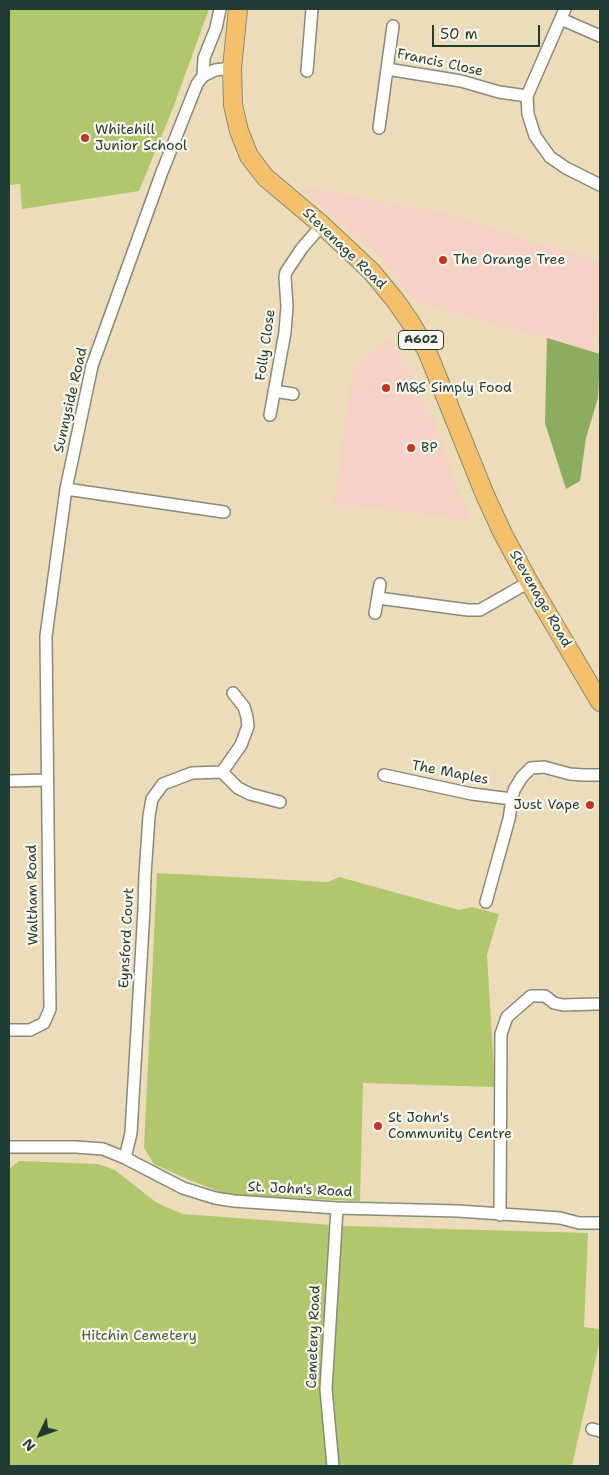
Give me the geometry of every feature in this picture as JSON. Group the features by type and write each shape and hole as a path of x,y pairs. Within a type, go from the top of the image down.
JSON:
{"main road":[{"name":"Stevenage Road","path":"238,9 232,68 232,92 235,118 249,156 265,177 322,225 371,272 395,300 427,351 485,495 528,582 597,690"}],"street":[{"name":"Sunnyside Road","path":"47,780 46,636 66,490 92,366 162,172 197,84 203,76 204,58 216,28 220,9"},
{"path":"307,71 312,9"},
{"path":"600,36 563,14 527,96 526,106 530,125 542,148 557,163 600,184"},
{"name":"Francis Close","path":"393,26 387,69 461,81 499,92 527,96"},
{"path":"203,76 215,70 232,68"},
{"path":"379,128 387,69"},
{"name":"Folly Close","path":"270,415 285,332 287,306 284,285 286,272 296,256 322,225"},
{"name":"Folly Close","path":"274,391 293,394"},
{"path":"66,490 224,512"},
{"path":"378,598 480,610 528,582"},
{"path":"375,613 380,584"},
{"path":"233,693 244,707 248,726 241,745 222,772 238,788 250,794 280,802"},
{"path":"486,902 509,819 514,790 522,777 531,768 544,767 570,774 600,775"},
{"name":"Eynsford Court","path":"125,1158 132,1132 145,875 152,799 163,784 192,773 222,772"},
{"name":"The Maples","path":"384,775 472,794 512,799"},
{"path":"9,780 47,780"},
{"name":"Waltham Road","path":"9,1030 30,1030 37,1027 44,1023 50,1009 47,780"},
{"path":"500,1214 501,1034 507,1017 531,996 545,996 554,1003 563,1005 597,1004"},
{"name":"St. John's Road","path":"9,1147 88,1148 112,1152 168,1182 198,1194 234,1201 337,1208 388,1208 500,1214 560,1218 579,1223 600,1224"},
{"name":"Cemetery Road","path":"334,1466 326,1389 337,1208"}],"shaded area":[{"path":"302,186 443,213 600,262 600,285 593,352 416,302 379,256 302,189"},
{"path":"389,339 409,370 430,413 469,520 334,503 354,367"}],"green space":[{"name":"Whitehill Junior School","path":"9,9 209,9 173,108 139,191 22,209 20,184 9,185"},
{"path":"547,338 600,354 598,398 586,438 580,481 566,489 545,423"},
{"path":"157,873 328,882 339,877 459,910 472,907 499,914 487,955 495,1087 363,1083 360,1201 231,1196 154,1164 144,1148"},
{"name":"Hitchin Cemetery","path":"19,1161 98,1164 115,1170 157,1203 183,1214 345,1226 588,1233 584,1327 600,1329 600,1340 572,1466 9,1466 9,1169"}],"place":[{"name":"Whitehill Junior School","path":"85,138"},
{"name":"The Orange Tree","path":"443,260"},
{"name":"M&S Simply Food","path":"386,388"},
{"name":"BP","path":"411,448"},
{"name":"Just Vape","path":"590,805"},
{"name":"St John's Community Centre","path":"378,1126"}]}
